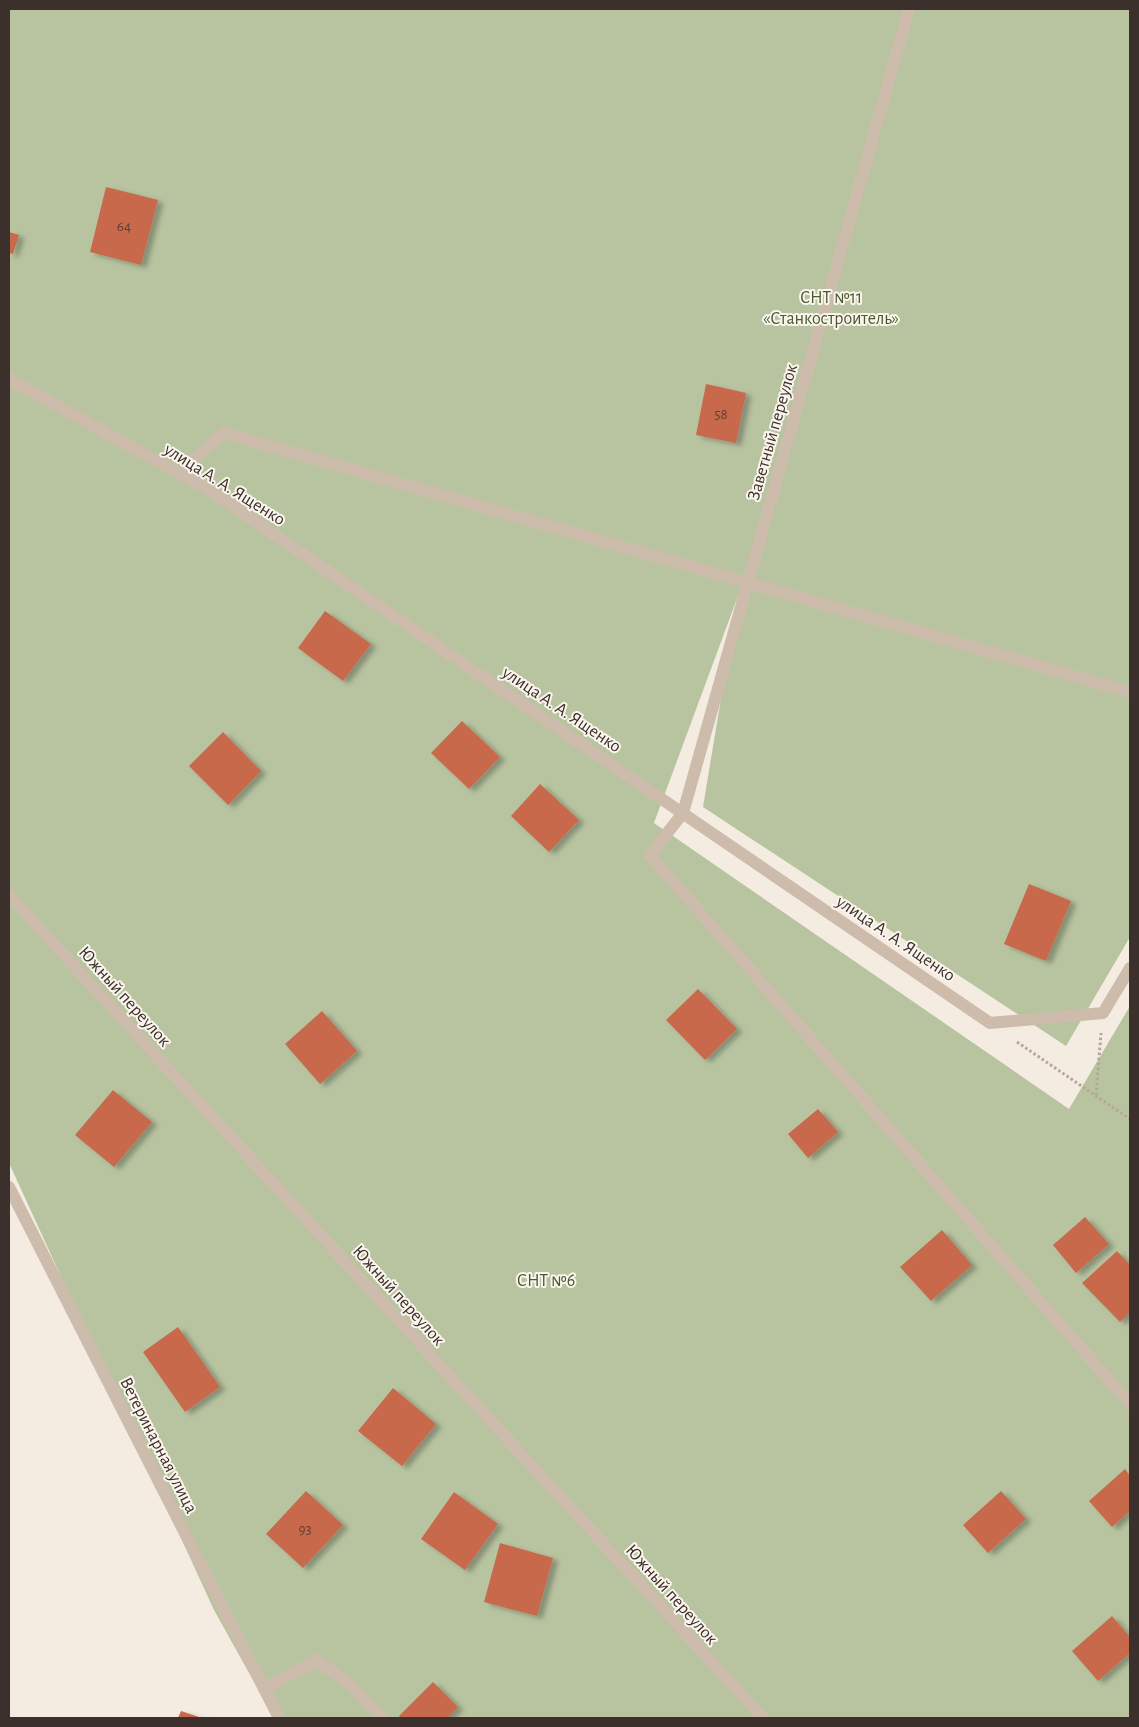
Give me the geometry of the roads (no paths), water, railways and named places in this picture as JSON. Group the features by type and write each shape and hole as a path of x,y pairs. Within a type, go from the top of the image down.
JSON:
{"street":[{"name":"Заветный переулок","path":"909,9 683,813 650,855 1130,1404"},
{"name":"улица А. А. Ященко","path":"9,379 215,494 990,1023 1103,1013 1130,968"},
{"path":"178,473 224,433 1130,692"},
{"name":"Южный переулок","path":"9,895 763,1718"},
{"name":"Ветеринарная улица","path":"9,1187 279,1718"},
{"path":"264,1689 317,1660 355,1689 382,1718"}],"park label":[{"name":"СНТ №11 «Станкостроитель»","path":"831,307"},
{"name":"СНТ №6","path":"546,1280"}]}
